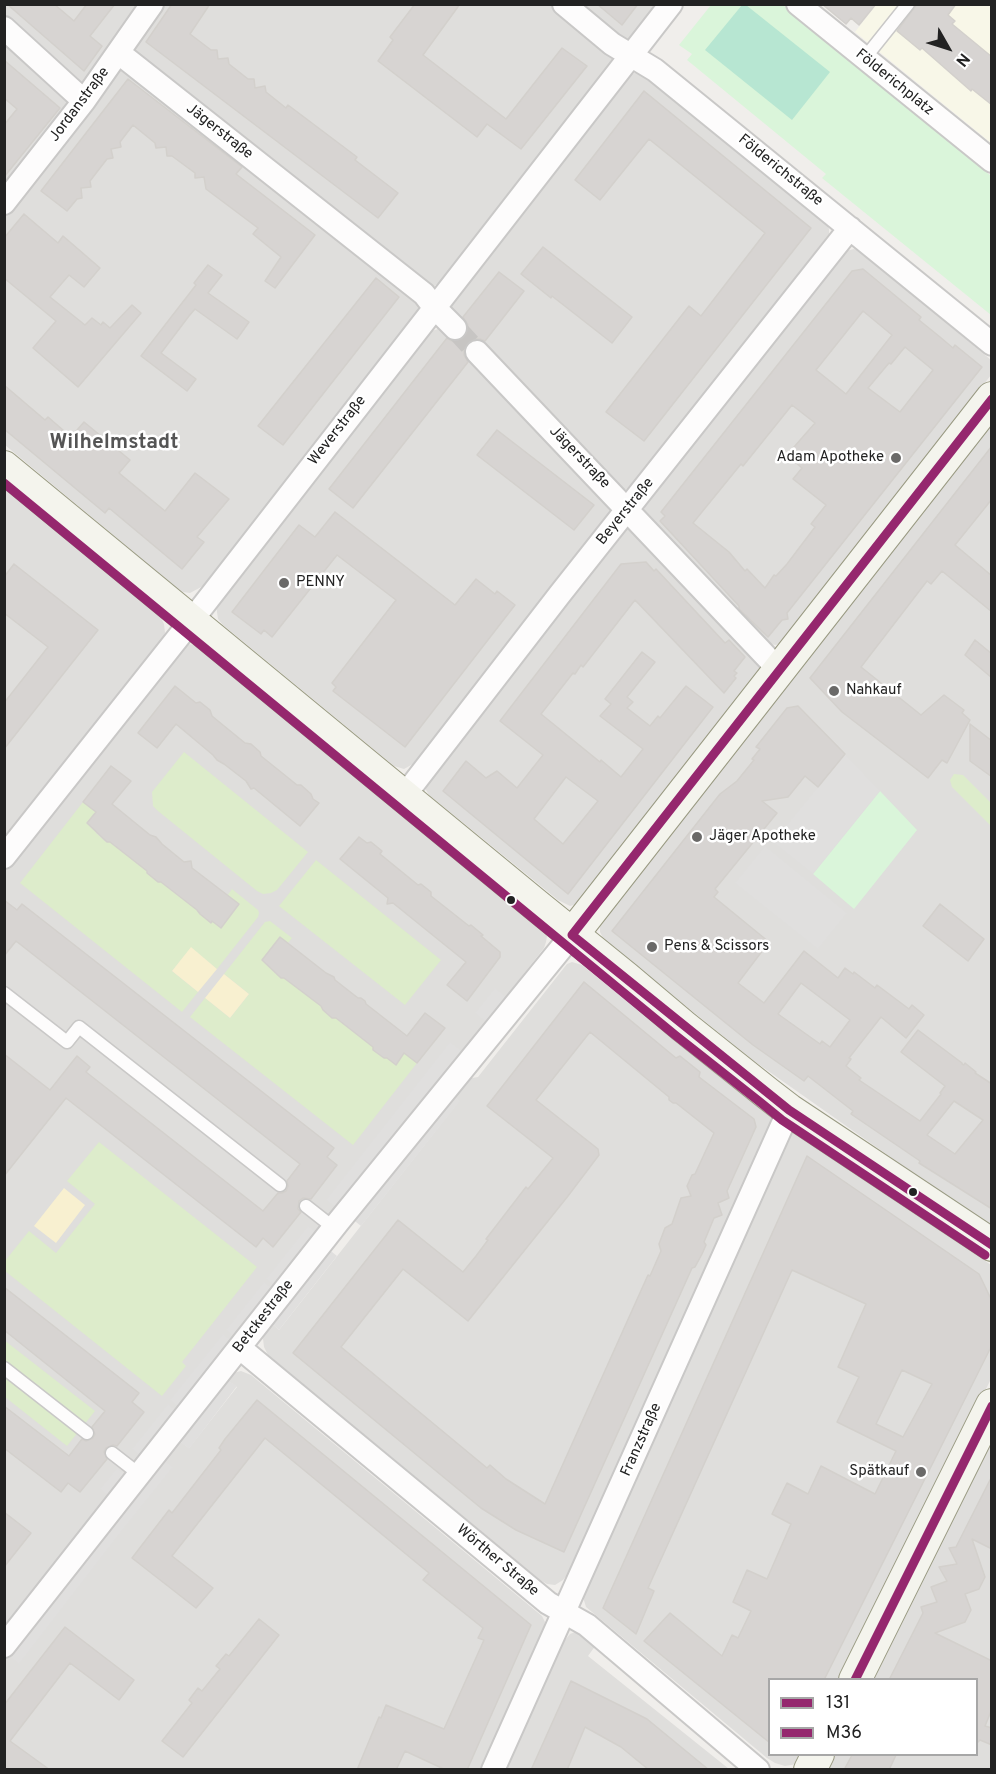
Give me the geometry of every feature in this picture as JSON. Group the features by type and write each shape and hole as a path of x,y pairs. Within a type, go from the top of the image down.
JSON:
{"street":[{"name":"Jordanstraße","path":"4,203 84,101 152,4"},
{"name":"Földerichstraße","path":"564,4 612,44 655,70 992,344"},
{"name":"Weverstraße","path":"4,857 192,620 671,4"},
{"name":"Földerichplatz","path":"798,4 992,161"},
{"path":"4,28 84,101"},
{"name":"Jägerstraße","path":"119,53 415,286 455,328"},
{"name":"Beyerstraße","path":"404,796 850,228"},
{"name":"Jägerstraße","path":"477,351 779,670"},
{"path":"572,935 992,398"},
{"path":"4,467 692,1034 789,1110 992,1245"},
{"name":"Betckestraße","path":"4,1646 334,1228 572,935"},
{"name":"Franzstraße","path":"493,1770 789,1110"},
{"name":"Wörther Straße","path":"240,1348 544,1600 587,1625 759,1770"},
{"path":"856,1678 992,1405"},
{"path":"810,1770 817,1756"}],"lane":[{"path":"864,59 908,4"},
{"path":"4,993 67,1042 79,1027 280,1185"},
{"path":"306,1206 334,1228"},
{"path":"4,1368 87,1433"},
{"path":"112,1453 140,1474"}],"shaded area":[{"path":"551,4 613,56 614,61 443,280 433,287 134,52 134,47 161,5"},
{"path":"4,5 143,5 87,83 81,84 57,65 5,15"},
{"path":"581,5 659,5 627,40"},
{"path":"876,5 991,5 991,143 855,32"},
{"path":"4,40 71,103 4,192"},
{"path":"123,68 416,297 421,307 419,313 203,586 190,593 178,589 5,445 4,214 112,76"},
{"path":"638,71 827,224 829,234 631,487 624,490 617,487 456,317 450,307 629,76"},
{"path":"854,249 862,252 991,360 991,375 784,640 776,645 769,644 645,514 644,509 846,251"},
{"path":"438,329 447,333 612,507 609,516 413,764 404,769 394,766 223,625 218,619 216,605 429,332"},
{"path":"991,421 991,1226 754,1061 604,940 600,932 600,925"},
{"path":"5,488 160,616 165,633 163,640 5,842"},
{"path":"626,527 633,527 763,666 577,904 570,906 558,900 429,795 426,784"},
{"path":"188,644 195,645 202,650 543,929 547,936 546,942 544,948 5,1638 5,868 172,656 180,647"},
{"path":"845,754 880,791 813,874 773,842"},
{"path":"765,846 847,913 818,949 735,883"},
{"path":"572,962 582,965 753,1102 763,1104 773,1113 773,1119 569,1573 555,1585 540,1580 268,1355 263,1339 265,1329 270,1322 279,1330 459,1101 450,1093 460,1080 478,1077 567,964"},
{"path":"495,988 506,997 486,1022 475,1013"},
{"path":"450,1042 463,1052 339,1209 326,1200"},
{"path":"450,1093 460,1101 361,1226 351,1218"},
{"path":"792,1128 812,1144 991,1265 991,1379 842,1678 768,1678 768,1756 802,1756 797,1764 785,1766 767,1758 586,1607 583,1597 784,1150 780,1144"},
{"path":"308,1226 319,1234 277,1287 266,1279"},
{"path":"327,1248 337,1256 279,1330 270,1322"},
{"path":"264,1282 275,1291 237,1339 226,1330"},
{"path":"223,1334 234,1343 181,1409 170,1400"},
{"path":"241,1371 251,1375 542,1616 545,1622 543,1635 482,1769 5,1769 4,1661 177,1439 189,1448 237,1387 225,1379"},
{"path":"225,1379 237,1386 189,1449 177,1439"},
{"path":"168,1404 179,1413 144,1458 132,1449"},
{"path":"991,1445 991,1769 828,1770 835,1756 978,1756 978,1678 874,1678"},
{"path":"162,1459 173,1467 19,1664 9,1656"},
{"path":"117,1468 128,1477 112,1498 100,1489"},
{"path":"575,1632 596,1645 588,1656 729,1769 505,1770 561,1645 570,1634"}],"green space":[{"path":"711,5 783,5 991,176 991,315 822,178 826,174 687,60 692,54 679,45"},
{"path":"742,5 746,5 830,72 792,120 705,50"},
{"path":"184,752 308,852 277,890 263,894 257,891 153,806 152,792"},
{"path":"954,774 963,775 991,803 991,826 952,787 950,780"},
{"path":"880,791 917,830 854,909 813,874"},
{"path":"83,802 96,812 87,823 96,830 96,833 199,911 210,922 213,921 221,927 239,905 227,896 232,889 258,910 258,917 217,969 191,948 172,971 198,992 182,1012 20,883"},
{"path":"316,860 441,960 405,1005 279,906"},
{"path":"270,921 292,938 288,943 280,937 262,960 271,969 322,1007 332,1018 335,1017 374,1047 374,1050 383,1058 386,1057 396,1065 404,1053 417,1063 353,1145 190,1017 205,998 230,1018 249,994 224,974 265,922"},
{"path":"99,1142 257,1267 182,1362 186,1366 162,1396 5,1271 5,1261 29,1231 56,1253 95,1204 67,1181"},
{"path":"4,1340 95,1411 67,1446 5,1397"}],"sand":[{"path":"191,947 217,969 198,992 172,971"},
{"path":"224,974 249,994 230,1018 205,998"},
{"path":"64,1188 85,1205 56,1243 34,1226"}],"building":[{"path":"7,4 54,4 74,21 87,4 115,4 90,36 102,46 84,71"},
{"path":"172,4 210,4 190,34 211,50 217,50 218,59 228,58 229,64 248,79 254,79 255,88 265,86 266,92 286,108 288,105 357,157 355,160 398,193 378,218 146,42"},
{"path":"415,4 460,4 423,55 506,119 562,48 587,66 521,149 487,124 477,137 378,61 393,40 390,37"},
{"path":"597,4 638,4 622,25"},
{"path":"822,4 876,4 859,25 851,18 846,24"},
{"path":"917,4 956,4 948,15 955,21 952,24 992,57 992,105 972,89 971,91 922,48 920,50 897,31"},
{"path":"4,60 60,108 4,177 4,125 17,109 4,98"},
{"path":"128,79 242,167 236,174 315,235 275,288 265,281 281,257 253,234 258,228 206,189 204,177 195,178 195,173 172,156 167,156 166,147 156,148 155,143 133,125 120,142 121,147 111,149 113,158 107,159 90,181 91,187 81,188 82,198 77,199 67,211 41,191"},
{"path":"644,91 811,228 644,441 606,412 689,306 701,316 765,233 649,139 600,200 575,180"},
{"path":"24,214 58,243 63,236 100,268 84,287 69,275 50,297 85,325 92,318 101,325 103,322 110,328 132,305 141,313 78,387 33,348 56,321 4,278 4,238"},
{"path":"543,247 632,317 612,343 521,274"},
{"path":"208,265 222,275 208,293 249,322 237,339 195,309 161,353 196,379 187,391 141,356 196,285 194,283"},
{"path":"863,269 921,317 919,320 953,348 955,345 982,367 787,613 788,619 782,620 768,637 739,609 739,606 660,521 665,516 661,512 852,271","holes":["863,311 892,335 846,394 816,370","905,347 933,370 900,412 868,388 889,363 891,364","792,405 815,423 787,455 802,468 793,479 826,505 811,524 815,527 787,564 776,576 774,575 765,588 747,569 745,571 729,552 693,523 741,464 743,466"]},
{"path":"499,272 524,291 485,341 474,339 467,343 464,355 468,362 353,508 329,489 447,338 458,341 465,337 468,325 463,317"},
{"path":"376,278 399,297 283,445 258,426"},
{"path":"4,385 45,420 48,417 71,437 84,422 130,460 119,473 165,511 195,473 229,499 197,537 204,542 182,569 109,508 105,513 4,429"},
{"path":"497,430 594,505 574,530 477,455"},
{"path":"992,446 992,499 955,545 992,576 992,612 942,571 931,584 927,581 861,667 921,715 944,695 964,710 962,713 970,720 947,763 942,760 928,778 842,712 810,678"},
{"path":"335,512 455,605 476,579 495,594 497,591 515,605 405,747 333,691 336,687 332,683 396,600 337,555 272,637 264,630 261,634 232,612 299,525 315,537"},
{"path":"646,562 654,571 656,569 725,643 729,640 745,657 734,671 737,673 734,676 736,678 724,693 635,600 583,667 581,665 575,674 573,673 541,714 621,777 643,749 600,716 611,704 605,699 642,652 655,662 627,697 633,702 627,708 650,726 658,716 660,718 686,686 713,707 568,894 443,791 466,761 486,778 497,771 517,788 543,755 500,721 621,564","holes":["566,777 598,801 563,844 534,819"]},
{"path":"14,564 98,630 4,749 4,703 48,647 4,613 4,577"},
{"path":"975,640 992,654 992,678 965,655"},
{"path":"175,686 196,703 200,702 218,721 245,743 251,744 261,756 311,794 313,799 319,803 300,826 254,788 251,789 246,781 217,760 176,724 157,748 138,733"},
{"path":"798,706 845,754 818,787 805,776 788,797 762,801 777,813 715,889 718,892 714,897 769,942 738,983 764,1003 804,951 838,978 845,968 875,988 877,985 909,1009 912,1005 924,1015 906,1038 881,1017 849,1058 851,1059 846,1066 861,1078 859,1080 920,1121 945,1086 901,1052 918,1030 992,1084 992,1209 919,1163 920,1161 851,1114 853,1111 808,1076 804,1081 753,1045 612,931 720,794 737,781 754,760 752,759 760,749 756,747 787,708","holes":["801,983 850,1020 830,1047 822,1041 820,1044 778,1014","954,1101 983,1120 955,1154 927,1135"]},
{"path":"970,724 992,741 992,777 970,761"},
{"path":"111,766 131,781 112,804 150,835 156,837 184,862 191,861 192,868 239,904 221,928 212,921 211,923 161,882 158,882 147,871 107,842 87,823 96,812 83,802"},
{"path":"359,837 367,843 371,842 382,851 380,854 418,885 421,884 431,892 431,896 469,926 471,925 500,952 500,957 467,1001 447,985 466,962 393,903 387,904 388,898 340,859"},
{"path":"4,900 17,910 22,904 334,1148 327,1157 337,1165 311,1199 303,1198 299,1201 298,1209 301,1212 273,1247 263,1238 256,1247 66,1098 4,1176 4,1054 50,1090 77,1056 90,1067 86,1072 263,1211 278,1193 286,1191 287,1181 300,1164 16,941 4,956"},
{"path":"940,904 984,939 968,961 923,926"},
{"path":"280,937 407,1036 425,1013 445,1028 417,1063 404,1053 396,1065 373,1050 373,1047 336,1018 332,1018 321,1006 281,978 262,960"},
{"path":"584,982 676,1058 680,1056 700,1072 699,1077 754,1119 756,1127 727,1191 729,1198 718,1203 722,1215 714,1218 704,1242 706,1245 702,1254 695,1267 692,1268 564,1552 516,1530 481,1508 293,1353 398,1220 463,1272 526,1187 528,1189 553,1158 487,1106","holes":["590,1032 669,1097 669,1100 714,1133 687,1186 691,1196 681,1198 672,1224 665,1228 659,1244 661,1251 650,1276 648,1275 545,1504 506,1479 490,1465 487,1468 341,1347 403,1269 468,1321 568,1196 599,1155 598,1149 536,1100"]},
{"path":"807,1156 979,1274 992,1301 992,1345 825,1678 768,1678 768,1741 644,1641 670,1613 722,1656 732,1635 738,1638 751,1611 733,1602 747,1570 767,1579 791,1524 772,1514 787,1483 808,1494 821,1466 875,1494 896,1451 837,1422 859,1377 838,1367 866,1304 792,1270 648,1588 654,1591 636,1634 603,1608","holes":["902,1370 932,1384 903,1437 876,1424"]},
{"path":"4,1287 139,1393 132,1402 144,1412 117,1446 106,1448 104,1452 107,1459 80,1492 68,1483 61,1492 4,1448 4,1406 69,1456 82,1439 86,1441 93,1438 95,1434 92,1427 105,1411 4,1330"},
{"path":"257,1400 531,1625 467,1770 446,1770 405,1751 396,1770 357,1770 386,1705 444,1729 484,1640 478,1638 483,1628 423,1580 429,1573 265,1438 172,1556 213,1588 196,1608 132,1558 169,1510 172,1513 221,1450 219,1448 225,1439"},
{"path":"992,1476 992,1549 972,1539 985,1577 979,1589 965,1594 971,1610 965,1622 935,1633 992,1661 992,1709 985,1726 992,1728 992,1745 980,1740 978,1742 978,1678 890,1678 923,1613 921,1607 937,1602 931,1587 947,1581 939,1567 957,1564 949,1548 956,1547"},
{"path":"4,1512 31,1533 4,1567"},
{"path":"259,1619 279,1635 183,1757 162,1741 192,1703 189,1700 198,1688 202,1691 220,1669 216,1666 226,1654 229,1656"},
{"path":"65,1627 134,1680 119,1700 70,1663 10,1741 50,1770 4,1770 4,1705"},
{"path":"571,1681 647,1719 709,1770 649,1770 621,1747 585,1727 567,1770 531,1770"},
{"path":"851,1756 896,1756 889,1770 844,1770"}],"tunnel":[{"path":"455,328 477,352"}],"transit line":[{"name":"131","path":"572,935 992,399"},
{"name":"M36","path":"4,483 675,1035 782,1120 985,1255"},
{"name":"131","path":"572,935 789,1110 992,1245"},
{"name":"131","path":"856,1678 992,1406"}],"place":[{"name":"Adam Apotheke","path":"896,458"},
{"name":"PENNY","path":"284,583"},
{"name":"Nahkauf","path":"834,691"},
{"name":"Jäger Apotheke","path":"697,837"},
{"name":"Pens & Scissors","path":"652,947"},
{"name":"Spätkauf","path":"921,1472"}],"district":[{"name":"Wilhelmstadt","path":"114,444"}]}
